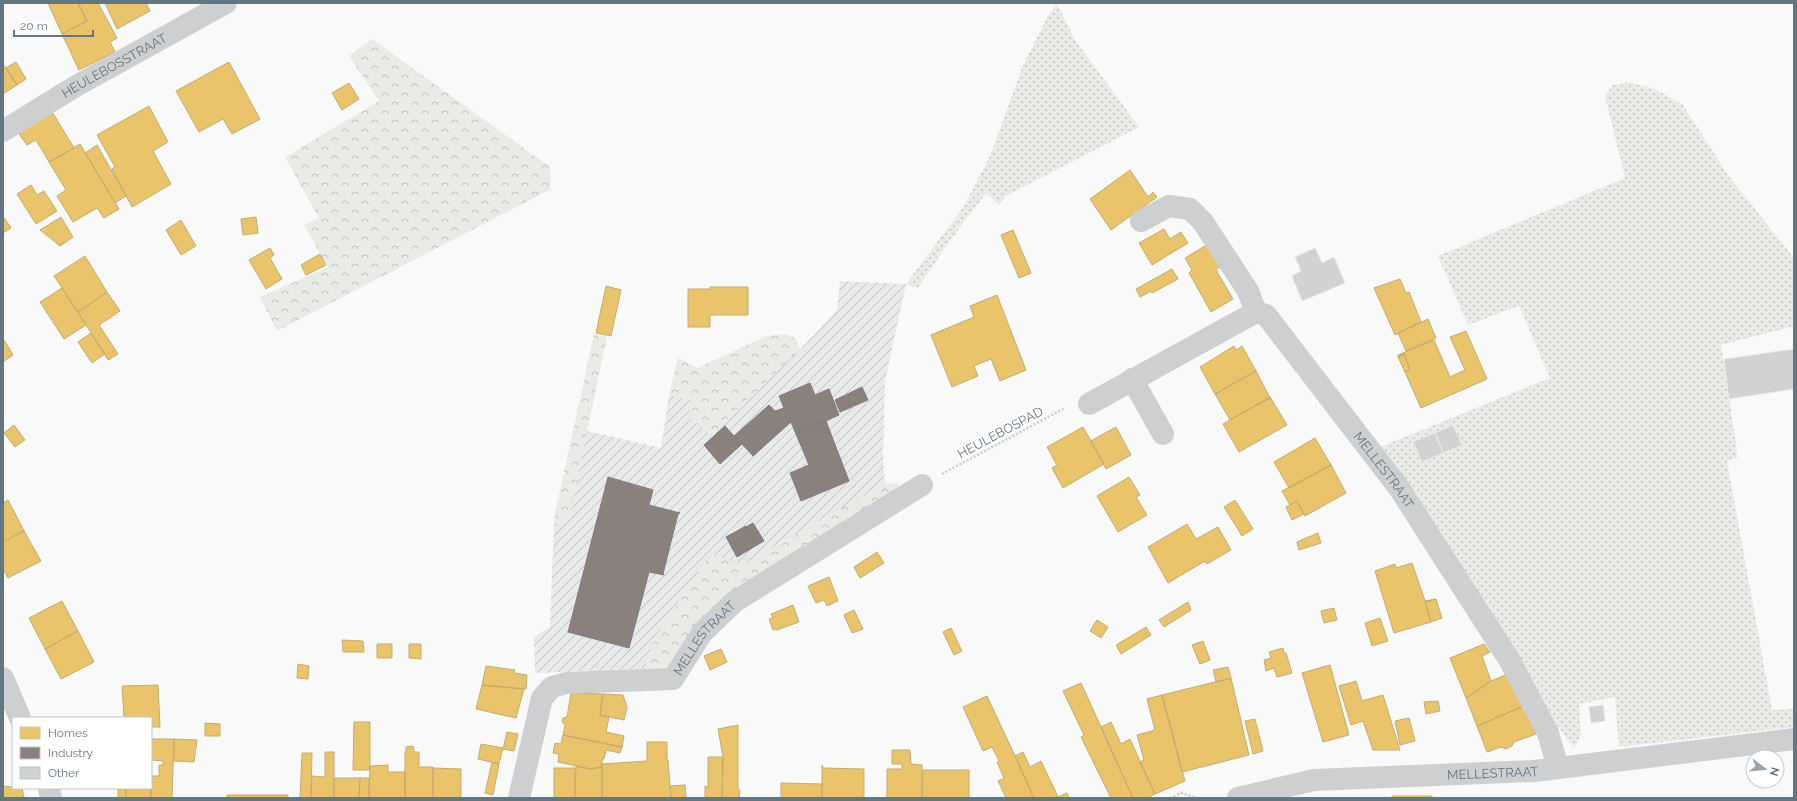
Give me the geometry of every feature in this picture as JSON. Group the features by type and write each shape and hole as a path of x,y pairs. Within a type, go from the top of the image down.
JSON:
{"street":[{"name":"HEULEBOSSTRAAT","path":"3,131 196,10 226,3"},
{"path":"1089,404 1256,312 1248,291 1203,222 1190,209 1169,206 1141,221"},
{"name":"MELLESTRAAT","path":"1256,312 1266,315 1398,488 1510,661 1548,733 1558,768"},
{"path":"1132,379 1163,434"},
{"name":"MELLESTRAAT","path":"519,798 542,698 552,687 566,683 673,679 702,633 734,602 922,485"},
{"path":"3,678 20,717"},
{"name":"MELLESTRAAT","path":"1238,798 1314,780 1534,771 1794,739"}],"path":[{"name":"HEULEBOSPAD","path":"922,485 1080,400 1089,404"},
{"path":"1170,798 1181,793 1197,798"}],"shaded area":[{"path":"840,281 906,284 885,381 883,458 885,484 742,565 669,616 653,642 645,669 535,673 534,637 550,627 554,524 568,521 587,431 661,448 669,395 692,400 712,434 800,350 837,310"}],"green space":[{"path":"1057,4 1075,40 1139,127 1006,196 999,205 986,193 951,239 918,288 906,284 964,206 991,154 1023,65 1049,14"},
{"path":"372,39 550,167 551,189 277,331 260,297 328,267 304,225 319,218 285,157 379,101 349,56"},
{"path":"1629,82 1655,89 1683,105 1728,175 1794,258 1794,326 1721,345 1738,457 1727,461 1772,710 1794,709 1794,727 1619,747 1615,697 1579,704 1581,735 1574,749 1544,707 1380,447 1550,378 1519,306 1468,325 1438,256 1625,178 1605,96 1613,85"},
{"path":"594,334 607,337 568,521 554,524 555,514"},
{"path":"787,334 796,339 800,350 711,435 688,416 692,400 669,395 678,358 697,368 767,336"},
{"path":"897,483 903,494 812,547 742,584 704,616 664,673 645,669 653,642 710,554 742,565 885,484"}],"building: Homes":[{"path":"48,3 78,3 87,21 62,34"},
{"path":"78,3 98,3 117,38 110,42 115,52 79,70 62,34 87,21"},
{"path":"105,3 146,3 150,11 117,29"},
{"path":"16,62 26,79 17,85 6,68"},
{"path":"229,62 260,119 232,134 223,119 199,132 176,91"},
{"path":"3,64 17,85 3,94"},
{"path":"349,83 359,99 342,110 332,93"},
{"path":"149,106 168,142 153,151 171,184 132,207 112,169 115,167 97,135"},
{"path":"51,110 74,148 49,162 36,140 27,145 17,131"},
{"path":"80,144 119,209 104,218 97,208 73,222 57,196 66,190 49,162"},
{"path":"97,145 126,196 115,203 85,153"},
{"path":"1130,170 1148,197 1153,192 1157,197 1111,230 1090,199"},
{"path":"31,185 37,195 44,191 57,211 36,224 17,194"},
{"path":"3,216 11,228 3,233"},
{"path":"61,217 73,237 60,246 40,230"},
{"path":"256,217 258,233 243,235 241,219"},
{"path":"181,220 196,246 181,255 166,230"},
{"path":"1164,229 1170,239 1181,232 1188,243 1152,265 1139,243"},
{"path":"1013,230 1031,273 1019,278 1001,235"},
{"path":"1208,244 1222,265 1216,270 1233,299 1211,312 1189,273 1192,270 1185,258"},
{"path":"270,248 274,255 270,258 282,279 266,289 249,260"},
{"path":"320,254 326,265 306,275 301,265"},
{"path":"85,256 107,292 78,312 54,276"},
{"path":"1172,269 1178,279 1152,293 1151,291 1140,297 1136,289"},
{"path":"1400,279 1406,293 1409,292 1421,322 1395,335 1374,288"},
{"path":"606,286 621,290 611,336 596,333"},
{"path":"710,287 748,287 748,315 710,315 710,327 688,327 688,289 711,289"},
{"path":"62,288 86,325 64,339 40,302"},
{"path":"107,292 120,311 99,325 118,354 108,360 78,312"},
{"path":"997,295 1026,370 1000,381 991,359 974,366 978,376 952,387 931,335 974,317 970,306"},
{"path":"1428,319 1436,338 1406,351 1398,333"},
{"path":"1466,331 1487,379 1421,408 1405,372 1410,369 1404,354 1398,357 1398,355 1434,340 1450,377 1465,370 1450,337"},
{"path":"91,333 105,354 92,363 78,342"},
{"path":"4,340 13,355 3,362 3,341"},
{"path":"1234,346 1236,350 1242,346 1256,371 1215,394 1200,367"},
{"path":"1404,354 1410,369 1405,372 1398,357"},
{"path":"1256,371 1270,398 1230,420 1215,394"},
{"path":"1270,397 1287,425 1239,452 1223,424"},
{"path":"14,425 25,440 15,447 4,433"},
{"path":"1083,427 1104,464 1063,488 1052,468 1057,465 1047,447"},
{"path":"1116,427 1131,455 1106,469 1091,441"},
{"path":"1315,438 1331,465 1289,488 1274,462"},
{"path":"1331,465 1346,493 1305,516 1297,501 1290,505 1282,491"},
{"path":"1129,477 1140,495 1136,497 1147,515 1118,532 1097,496"},
{"path":"8,500 24,531 3,542 3,503"},
{"path":"1235,500 1253,529 1242,536 1224,507"},
{"path":"1297,501 1304,514 1292,520 1286,507"},
{"path":"1187,524 1196,539 1218,527 1231,550 1207,564 1205,561 1168,583 1148,547"},
{"path":"24,531 41,561 8,578 3,569 3,542"},
{"path":"1318,533 1321,543 1299,550 1297,542"},
{"path":"877,552 884,563 860,578 854,567"},
{"path":"1412,563 1425,601 1436,599 1425,602 1431,622 1394,633 1375,571 1395,564 1396,568"},
{"path":"829,577 838,601 827,606 824,600 816,603 808,586"},
{"path":"1436,599 1442,618 1431,622 1425,602"},
{"path":"62,601 78,631 45,649 29,618"},
{"path":"1188,602 1191,610 1164,627 1159,620"},
{"path":"793,605 799,622 773,630 769,619 773,618 771,614"},
{"path":"1334,608 1337,620 1324,623 1321,611"},
{"path":"854,610 863,629 852,633 844,615"},
{"path":"1380,618 1388,641 1372,646 1365,623"},
{"path":"1097,620 1108,627 1101,638 1090,631"},
{"path":"1146,627 1151,635 1121,654 1116,645"},
{"path":"951,628 962,651 954,655 943,632"},
{"path":"78,631 94,662 61,679 45,649"},
{"path":"342,640 363,641 364,652 343,652"},
{"path":"1203,641 1210,660 1200,664 1192,645"},
{"path":"377,644 392,644 392,658 377,658"},
{"path":"409,644 421,644 421,659 409,658"},
{"path":"1484,644 1490,652 1482,656 1491,681 1466,698 1450,658"},
{"path":"1283,648 1292,673 1277,677 1274,668 1266,671 1264,660 1271,658 1269,652"},
{"path":"721,649 727,662 710,670 704,656"},
{"path":"298,664 309,666 308,679 297,678"},
{"path":"1330,665 1349,735 1323,742 1302,673"},
{"path":"486,666 515,670 514,673 527,675 526,689 482,685"},
{"path":"1228,667 1231,678 1216,682 1213,670"},
{"path":"1508,674 1524,706 1477,726 1466,698 1491,681"},
{"path":"1231,678 1249,755 1182,772 1162,695"},
{"path":"1356,681 1362,701 1383,695 1400,750 1373,750 1363,721 1351,725 1339,686"},
{"path":"1081,683 1133,798 1111,798 1081,737 1084,735 1063,691"},
{"path":"158,685 160,727 152,727 152,717 124,717 122,686"},
{"path":"482,685 524,689 516,718 476,709"},
{"path":"571,693 603,694 600,715 609,717 606,732 624,736 622,747 563,735 565,725 562,722 563,718 567,717"},
{"path":"603,694 623,695 627,707 624,720 600,715"},
{"path":"1162,695 1185,781 1155,794 1140,762 1144,760 1137,735 1155,730 1147,699"},
{"path":"987,696 1034,798 1006,798 998,781 1004,778 997,762 999,761 992,747 983,751 963,707"},
{"path":"1438,701 1440,711 1426,714 1424,702"},
{"path":"1524,706 1536,734 1514,742 1512,746 1506,749 1501,747 1487,752 1477,726"},
{"path":"1409,718 1415,741 1400,745 1395,721"},
{"path":"1255,719 1263,751 1253,754 1245,721"},
{"path":"354,722 370,722 370,770 353,770"},
{"path":"1111,722 1121,744 1130,739 1155,794 1147,798 1133,798 1101,727"},
{"path":"205,723 220,724 220,736 205,736"},
{"path":"738,725 739,798 722,798 723,757 718,729"},
{"path":"507,732 518,734 514,751 503,749"},
{"path":"563,735 622,747 620,753 606,750 604,759 602,759 602,767 590,769 558,762 559,754 553,753 555,743 561,744"},
{"path":"152,739 174,739 172,798 151,798 152,776 159,776 159,765 163,765 163,761 152,760"},
{"path":"174,739 197,740 194,762 174,761"},
{"path":"647,742 667,742 667,760 671,798 602,798 602,764 647,761"},
{"path":"481,744 503,748 499,764 478,759"},
{"path":"413,746 414,752 419,752 419,767 433,767 433,798 405,798 405,752 406,747"},
{"path":"892,750 910,750 911,764 922,765 922,798 887,798 887,769 902,769 902,764 892,764"},
{"path":"325,752 334,752 334,798 311,798 312,776 325,777"},
{"path":"1023,752 1030,767 1041,761 1058,797 1067,793 1069,798 1034,798 1015,756"},
{"path":"302,753 312,753 311,798 300,798"},
{"path":"708,757 723,757 722,798 705,798 705,786 708,787"},
{"path":"492,762 499,764 493,795 485,793"},
{"path":"388,765 388,772 405,772 405,798 369,798 370,766"},
{"path":"822,765 823,768 864,769 864,798 822,798"},
{"path":"576,766 590,769 602,767 602,798 575,798"},
{"path":"433,768 461,769 461,798 433,798"},
{"path":"554,768 575,768 575,798 554,798"},
{"path":"923,770 969,770 969,798 922,798"},
{"path":"334,778 360,778 359,798 334,798"},
{"path":"360,778 369,778 369,798 359,798"},
{"path":"781,783 822,784 822,798 781,798"},
{"path":"685,785 686,798 671,798 670,786"},
{"path":"3,786 12,787 12,789 22,789 24,798 3,798"},
{"path":"118,789 125,789 126,798 118,798"},
{"path":"126,789 151,789 151,798 126,798"},
{"path":"227,795 288,795 288,798 227,798"},
{"path":"1392,796 1432,796 1432,798 1392,798"}],"building: Industry":[{"path":"810,383 815,395 829,389 839,415 796,434 791,422 753,456 742,444 720,464 704,445 725,426 734,436 769,405 775,411 784,408 779,396"},
{"path":"862,387 868,400 840,412 835,400"},
{"path":"826,421 849,481 801,501 790,473 809,465 796,434"},
{"path":"608,477 653,490 649,505 680,513 678,514 664,575 649,572 629,648 568,632"},
{"path":"753,523 764,541 757,545 746,527"},
{"path":"746,526 757,545 737,557 726,537"}],"building: Other":[{"path":"1315,248 1322,263 1334,257 1345,283 1302,301 1292,276 1301,271 1295,257"},
{"path":"1794,349 1794,389 1729,399 1724,359"},
{"path":"1453,425 1462,445 1443,453 1435,433"},
{"path":"1435,433 1443,453 1422,462 1413,442"},
{"path":"1603,705 1605,721 1591,723 1589,707"}]}
